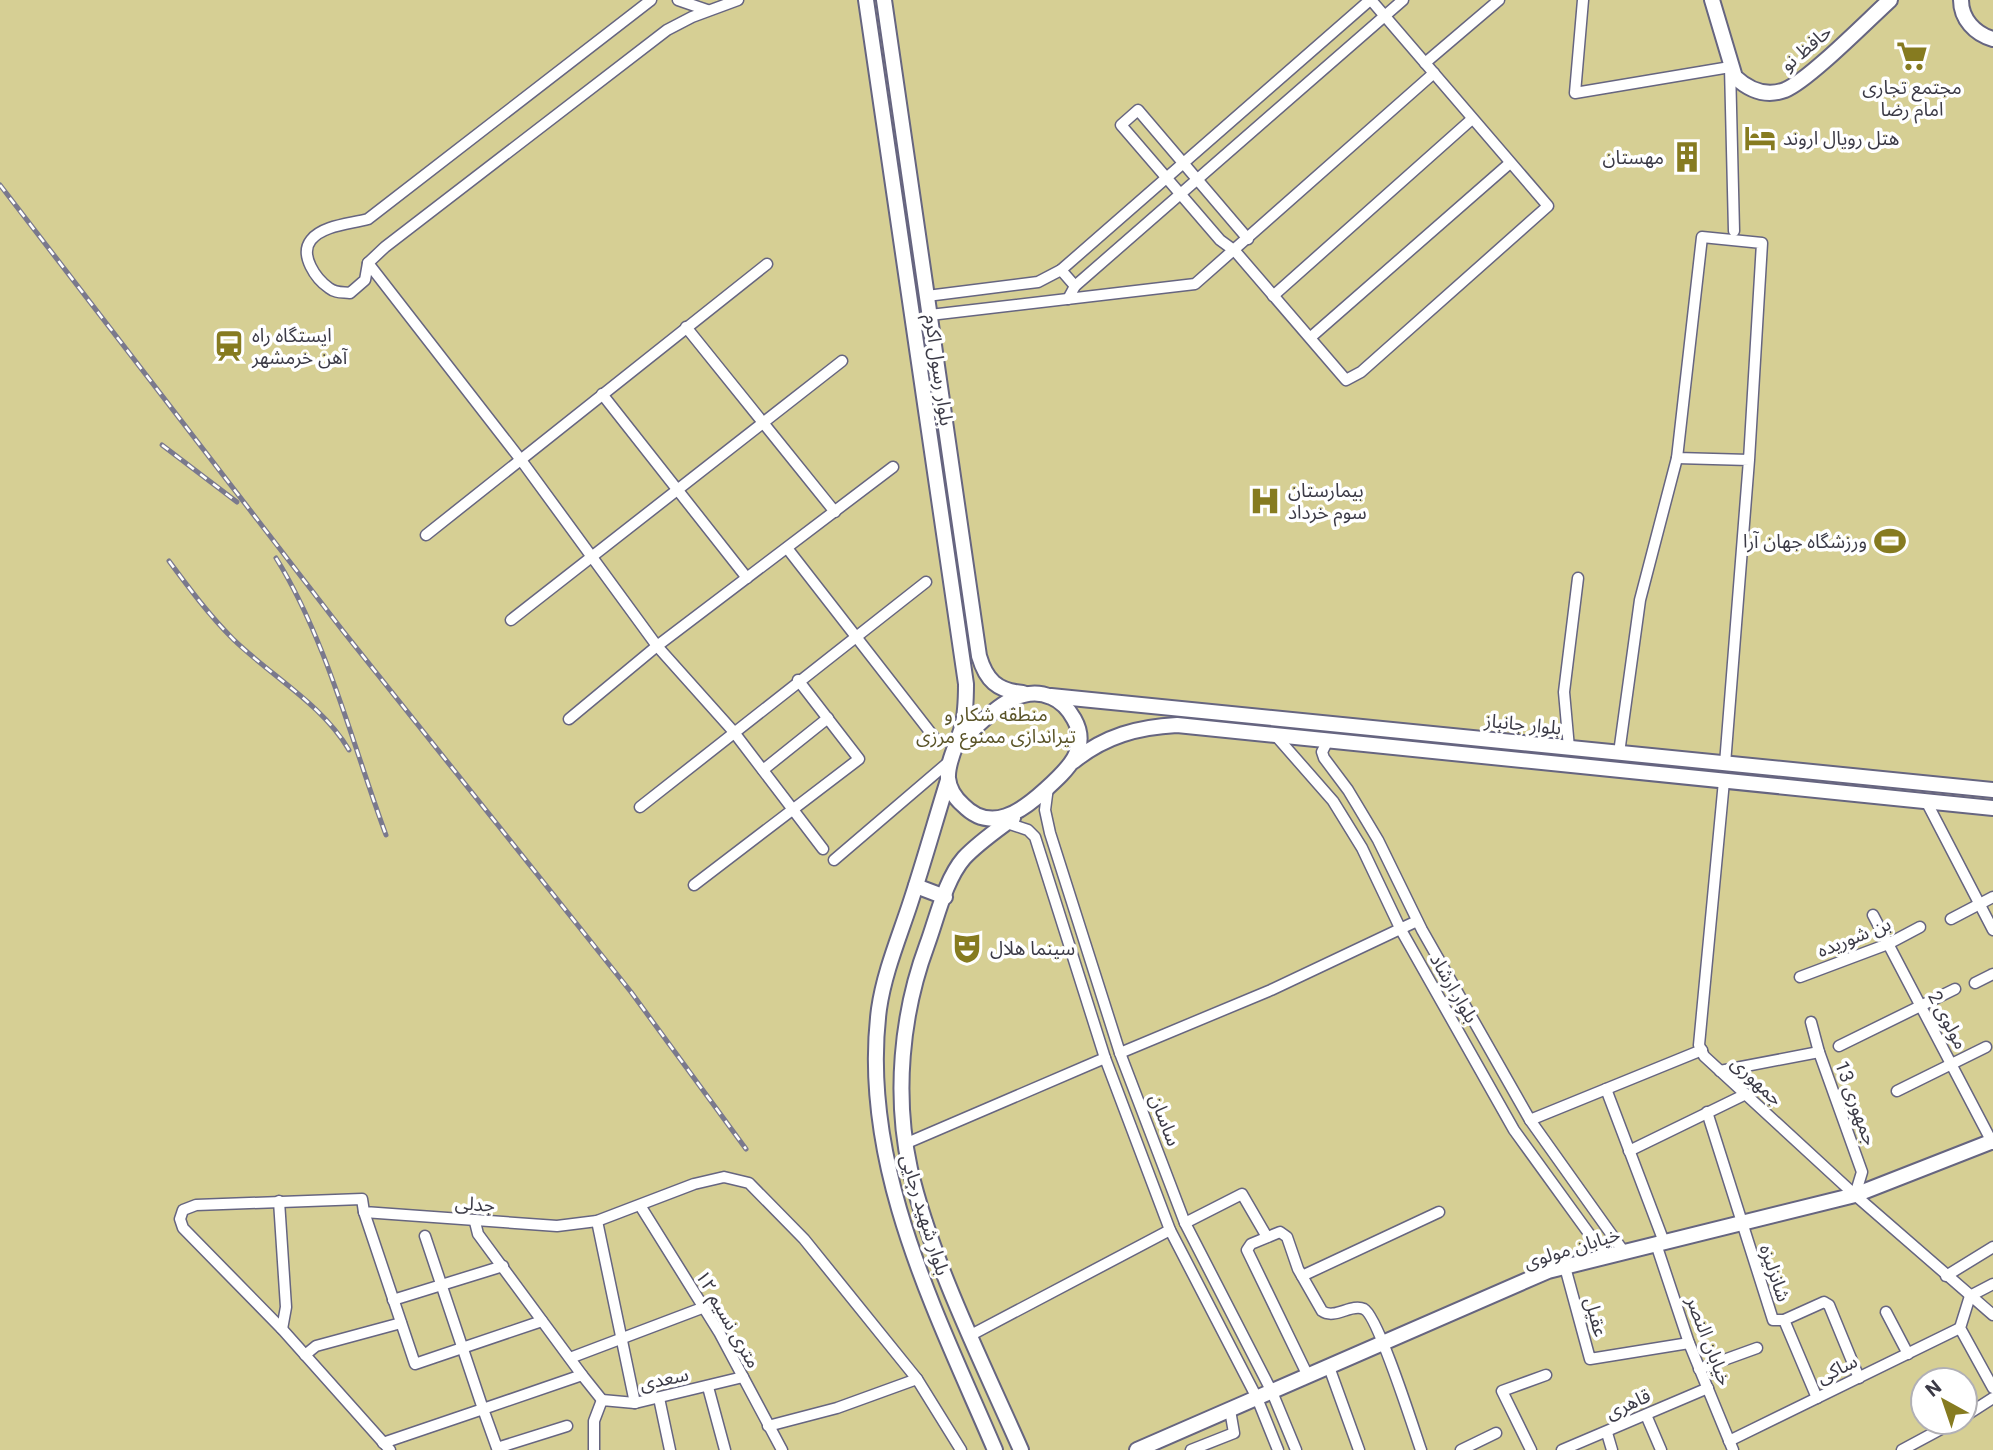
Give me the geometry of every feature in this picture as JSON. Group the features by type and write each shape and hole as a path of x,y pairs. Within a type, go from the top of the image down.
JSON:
{"main road":[{"name":"بلوار رسول اکرم","path":"866,0 966,684 963,723 957,745"},
{"name":"بلوار رسول اکرم","path":"884,0 979,656 984,674 994,685 1009,692 1028,694"},
{"name":"حافظ نو","path":"1730,67 1744,86 1758,92 1785,90 1890,0"},
{"path":"1961,0 1967,20 1975,30 1993,40"},
{"path":"1714,1 1730,67"},
{"path":"916,341 933,339"},
{"path":"1028,694 1049,696 1062,703 1078,726 1079,750 1073,762 1024,809 998,819 983,818 961,804 951,791 948,778 957,745 1013,698 1028,694"},
{"name":"بلوار جانباز","path":"1049,696 1993,790"},
{"name":"بلوار جانباز","path":"1073,762 1104,741 1154,726 1177,724 1993,808"},
{"path":"1724,781 1726,764"},
{"name":"بلوار شهید رجایی","path":"948,778 890,963 880,1008 876,1063 879,1109 888,1172 902,1219 995,1450"},
{"name":"بلوار شهید رجایی","path":"1021,1450 971,1335 923,1213 910,1168 903,1066 906,1018 917,972 945,897 964,859 1024,809"},
{"path":"916,886 945,897"},
{"name":"خیابان مولوی","path":"1141,1449 1548,1272 1855,1195 1993,1142"}],"street":[{"path":"651,0 368,219 326,229 310,241 306,252 308,264 327,288 350,293 365,280 368,263 667,30 707,10 738,0"},
{"path":"678,0 707,10"},
{"path":"927,296 1038,282 1061,270 1168,178 1184,164 1282,78 1371,0 1548,206 1361,372 1346,380 1311,337 1235,251 1220,240 1168,178 1121,125 1138,110 1184,164 1198,179 1248,239"},
{"path":"1068,299 1075,286 1403,0"},
{"path":"1425,63 1499,0"},
{"path":"1583,0 1575,93 1730,67 1734,231"},
{"path":"930,315 1195,284 1434,73"},
{"path":"1282,78 1295,94"},
{"path":"1273,296 1472,119"},
{"path":"1311,337 1510,163"},
{"path":"1619,753 1640,600 1677,458 1702,237 1762,243 1726,764"},
{"path":"368,263 520,460 657,646 733,731 823,849"},
{"path":"426,535 767,264"},
{"path":"1061,270 1075,286"},
{"path":"965,291 967,311"},
{"path":"686,327 835,512"},
{"path":"511,620 842,360"},
{"path":"602,394 747,578"},
{"path":"1677,458 1749,460"},
{"path":"569,719 657,646 893,467"},
{"path":"787,548 857,634 934,737"},
{"path":"1569,748 1564,692 1577,578"},
{"path":"640,807 733,731 926,582"},
{"path":"694,885 859,759 798,680"},
{"path":"763,770 828,718"},
{"name":"بلوار ارشاد","path":"1276,735 1333,801 1362,848 1401,930 1514,1130 1606,1257"},
{"name":"بلوار ارشاد","path":"1328,740 1322,751 1324,758 1348,790 1378,840 1418,920 1530,1120 1624,1252"},
{"path":"834,859 951,760"},
{"path":"1530,1120 1702,1050 1699,1045 1724,781"},
{"name":"ساسان","path":"1048,787 1045,810 1050,833 1121,1053 1185,1223 1272,1392 1296,1450"},
{"path":"1926,801 1993,930"},
{"name":"ساسان","path":"1007,823 1021,826 1035,837 1105,1058 1170,1230 1257,1398 1278,1450"},
{"path":"1951,919 1993,897"},
{"name":"مولوی 2","path":"1873,915 1993,1142"},
{"path":"1121,1053 1271,990 1418,920"},
{"name":"بن شوریده","path":"1801,977 1888,944 1920,927"},
{"path":"1975,983 1993,974"},
{"path":"1839,1046 1955,989"},
{"name":"جمهوری 13","path":"1811,1022 1862,1172 1855,1195"},
{"path":"1897,1091 1986,1047"},
{"name":"جمهوری","path":"1702,1050 1720,1071 1855,1195 1993,1315"},
{"path":"1720,1071 1819,1052"},
{"path":"907,1143 1105,1058"},
{"name":"خیابان النصر","path":"1606,1089 1660,1243 1689,1343 1731,1446"},
{"path":"1629,1151 1745,1094"},
{"path":"1707,1112 1740,1223"},
{"name":"جدلی","path":"387,1446 282,1329 183,1228 180,1219 183,1210 197,1205 362,1199 364,1212 557,1226 597,1221 641,1207 694,1184 724,1177 749,1184 804,1239 917,1379 961,1450"},
{"path":"1185,1223 1242,1194 1267,1237"},
{"path":"279,1201 286,1307 282,1329"},
{"name":"۱۲ متری نسیم","path":"641,1207 743,1377 782,1450"},
{"path":"364,1212 415,1364 542,1321"},
{"path":"1301,1276 1439,1212"},
{"path":"597,1221 635,1403"},
{"path":"475,1222 478,1234 602,1400 594,1421 594,1450"},
{"name":"شانزلیزه","path":"1740,1223 1773,1320 1784,1320 1824,1302 1829,1305 1859,1378"},
{"path":"971,1335 1170,1230"},
{"path":"1308,1376 1247,1250 1251,1244 1280,1232 1287,1237 1301,1276 1326,1314 1364,1309 1391,1361 1420,1450"},
{"path":"425,1236 497,1448 567,1426"},
{"path":"1946,1276 1993,1247"},
{"path":"393,1300 503,1266"},
{"name":"عقیل","path":"1565,1267 1590,1359 1689,1343"},
{"path":"1993,1284 1970,1296 1960,1328 1993,1388"},
{"path":"570,1358 702,1308"},
{"path":"1886,1312 1908,1354"},
{"path":"1784,1320 1817,1398"},
{"path":"305,1355 316,1346 401,1323"},
{"name":"ساکی","path":"1731,1446 1817,1398 1960,1328"},
{"path":"1699,1369 1757,1348"},
{"path":"1329,1367 1359,1450"},
{"path":"387,1446 582,1375"},
{"path":"1531,1450 1502,1391 1546,1375"},
{"name":"سعدی","path":"602,1400 635,1403 743,1377"},
{"path":"768,1426 837,1408 917,1379"},
{"path":"708,1387 725,1450"},
{"name":"قاهری","path":"1562,1450 1708,1388"},
{"path":"659,1398 670,1450"},
{"path":"1191,1450 1234,1433 1230,1410"},
{"path":"1646,1415 1661,1450"},
{"path":"1461,1450 1496,1433"},
{"path":"1607,1433 1612,1450"},
{"path":"1902,1450 1928,1436"}],"green space":[{"name":"منطقه شکار و تیراندازی ممنوع مرزی","path":"0,0 1993,0 1993,1450 0,1450"}],"railway":[{"path":"0,185 343,631 631,992 746,1149"},
{"path":"162,445 237,502"},
{"path":"276,558 294,589 324,657 386,835"},
{"path":"169,561 224,630 325,718 349,750"}],"place":[{"name":"مجتمع تجاری امام رضا","path":"1912,56"},
{"name":"هتل رویال اروند","path":"1760,138"},
{"name":"مهستان","path":"1687,157"},
{"name":"ایستگاه راه آهن خرمشهر","path":"229,346"},
{"name":"بیمارستان سوم خرداد","path":"1265,501"},
{"name":"ورزشگاه جهان آرا","path":"1890,541"},
{"name":"سینما هلال","path":"967,948"}]}
